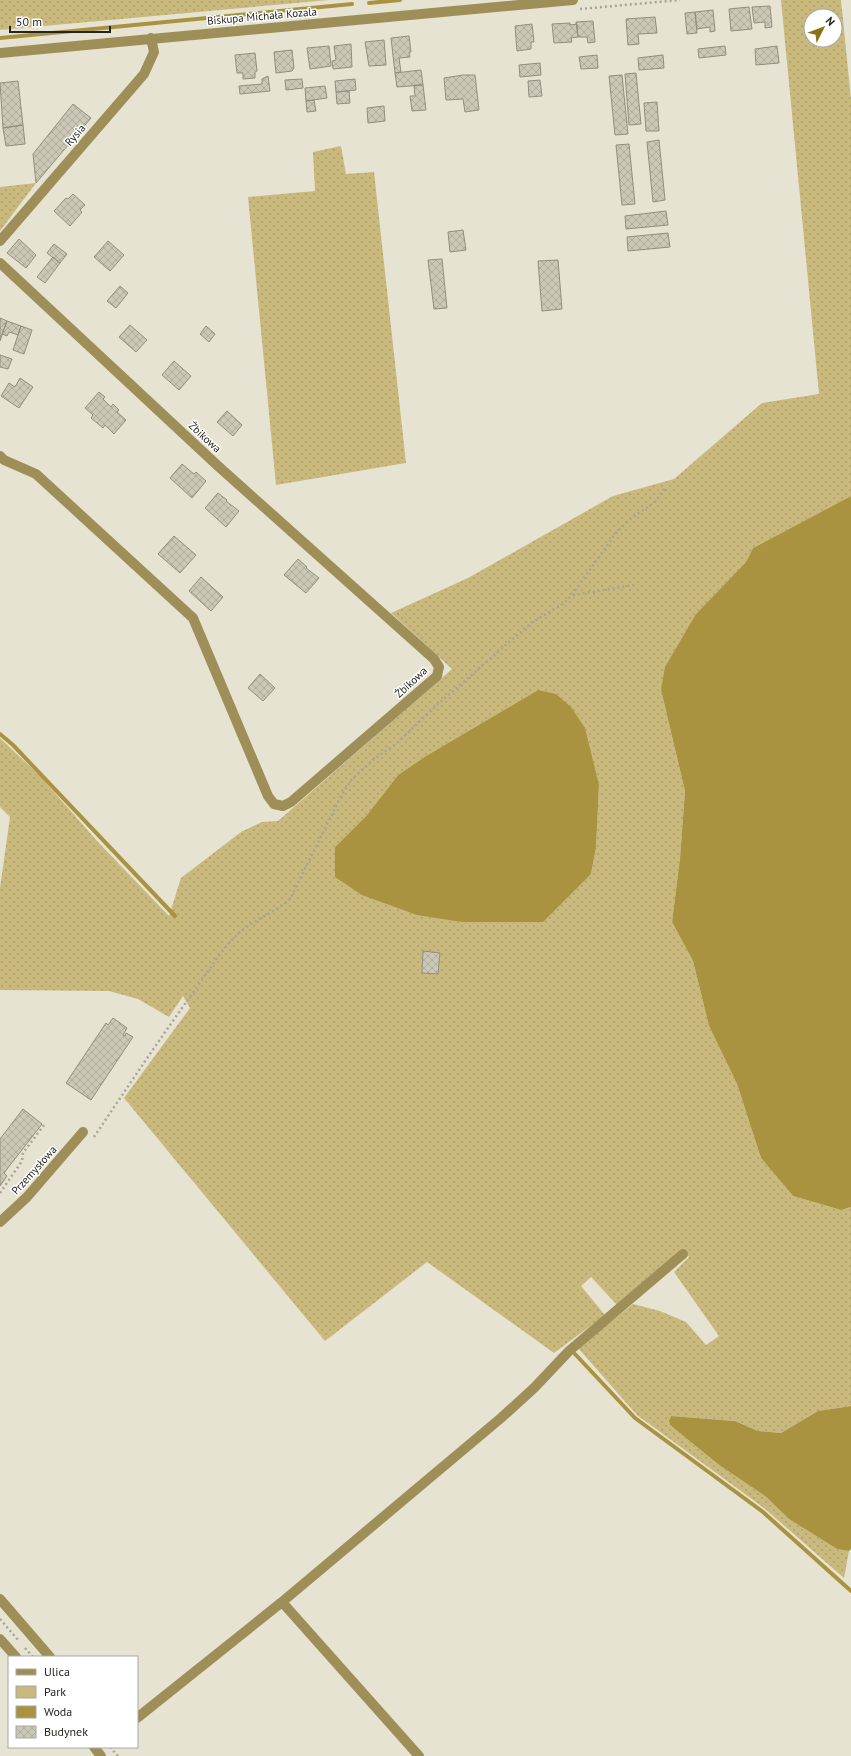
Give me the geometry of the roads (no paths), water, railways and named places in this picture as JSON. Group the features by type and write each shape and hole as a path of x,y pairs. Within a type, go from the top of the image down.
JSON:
{"street":[{"name":"Biskupa Michała Kozala","path":"0,53 573,0"},
{"name":"Rysia","path":"0,241 144,74 154,52 151,38"},
{"name":"Żbikowa","path":"0,263 218,466 434,659 439,667 436,676 291,802 283,806 274,804 268,796 193,618 36,474 4,460 0,456"},
{"name":"Przemysłowa","path":"0,1222 27,1197 83,1132"},
{"path":"138,1717 282,1602 502,1418 534,1388 569,1350 683,1254"},
{"path":"0,1599 49,1656"},
{"path":"282,1602 419,1756"},
{"path":"0,1639 15,1656"},
{"path":"95,1748 102,1756"}],"water":[{"path":"851,496 851,1207 841,1210 793,1196 761,1158 737,1084 709,1026 693,961 672,922 680,858 685,791 661,690 665,667 696,614 746,562 753,548"},
{"path":"538,690 556,694 571,707 585,728 599,785 596,848 591,874 543,922 462,922 417,915 362,895 335,877 335,847 367,815 398,775 426,756"},
{"path":"851,1406 851,1549 849,1551 837,1549 789,1519 765,1496 719,1465 670,1425 669,1421 671,1416 735,1421 758,1431 781,1433 818,1411"}],"waterway":[{"path":"369,3 400,0"},
{"path":"0,38 352,4"},
{"path":"0,734 13,745 175,916"},
{"path":"575,1354 635,1418 763,1512 851,1591"}]}
